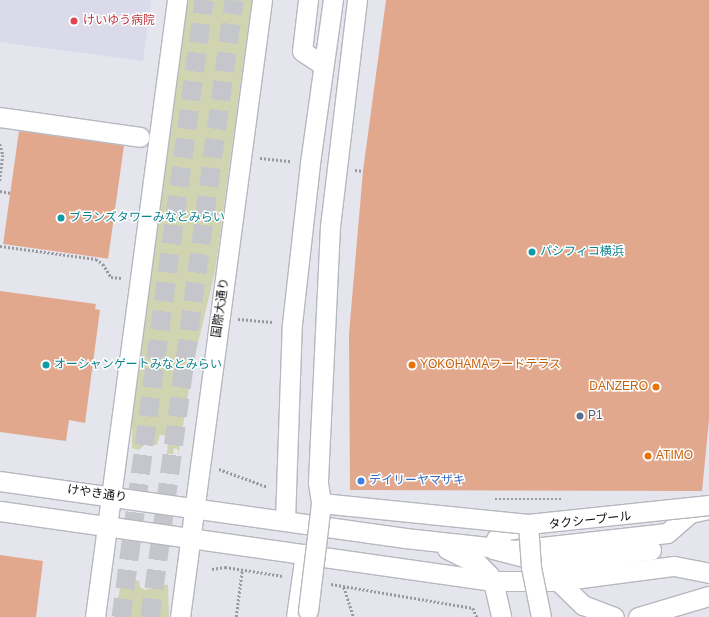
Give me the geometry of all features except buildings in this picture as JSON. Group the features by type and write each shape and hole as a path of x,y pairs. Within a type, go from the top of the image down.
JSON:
{"street":[{"path":"95,617 177,0"},
{"name":"国際大通り","path":"180,617 262,0"},
{"path":"308,0 302,51 323,65"},
{"path":"285,520 292,324 323,65 333,0"},
{"path":"302,614 321,503 318,483 330,226 357,0"},
{"path":"0,117 140,137"},
{"name":"けやき通り","path":"0,481 194,507 405,538"},
{"path":"321,503 528,524 705,508"},
{"path":"405,538 493,549 515,550 667,533 705,508"},
{"path":"0,511 493,581 558,581 674,566 709,573"},
{"path":"528,524 531,567 541,617"},
{"path":"405,538 452,550 478,564 493,581 501,617"},
{"path":"493,549 552,564 651,550"},
{"path":"302,614 302,579 305,554"},
{"path":"558,581 583,605 614,617"},
{"path":"638,617 709,596"}],"path":[{"path":"0,144 3,155 0,181"},
{"path":"0,191 11,193"},
{"path":"0,246 96,259 103,264 111,277 121,278"},
{"path":"237,319 292,324"},
{"path":"212,569 242,570 474,608 477,617"},
{"path":"236,617 242,570"},
{"path":"344,587 354,617"}],"shaded area":[{"name":"けいゆう病院","path":"0,0 151,0 143,61 0,42"}],"green space":[{"path":"188,0 252,0 215,272 193,364 178,456 178,449 174,448 173,454 167,454 168,436 160,435 157,445 145,444 139,450 132,448 132,417"},
{"path":"122,579 139,581 140,587 145,590 152,588 154,583 168,585 169,617 114,617"}],"tunnel":[{"path":"121,617 204,0"},
{"path":"150,617 234,0"}],"place":[{"name":"けいゆう病院","path":"74,21"},
{"name":"ブランズタワーみなとみらい","path":"61,218"},
{"name":"パシフィコ横浜","path":"532,252"},
{"name":"オーシャンゲートみなとみらい","path":"46,365"},
{"name":"YOKOHAMAフードテラス","path":"412,365"},
{"name":"DANZERO","path":"656,387"},
{"name":"P1","path":"580,416"},
{"name":"ATIMO","path":"648,456"},
{"name":"デイリーヤマザキ","path":"361,481"}]}
